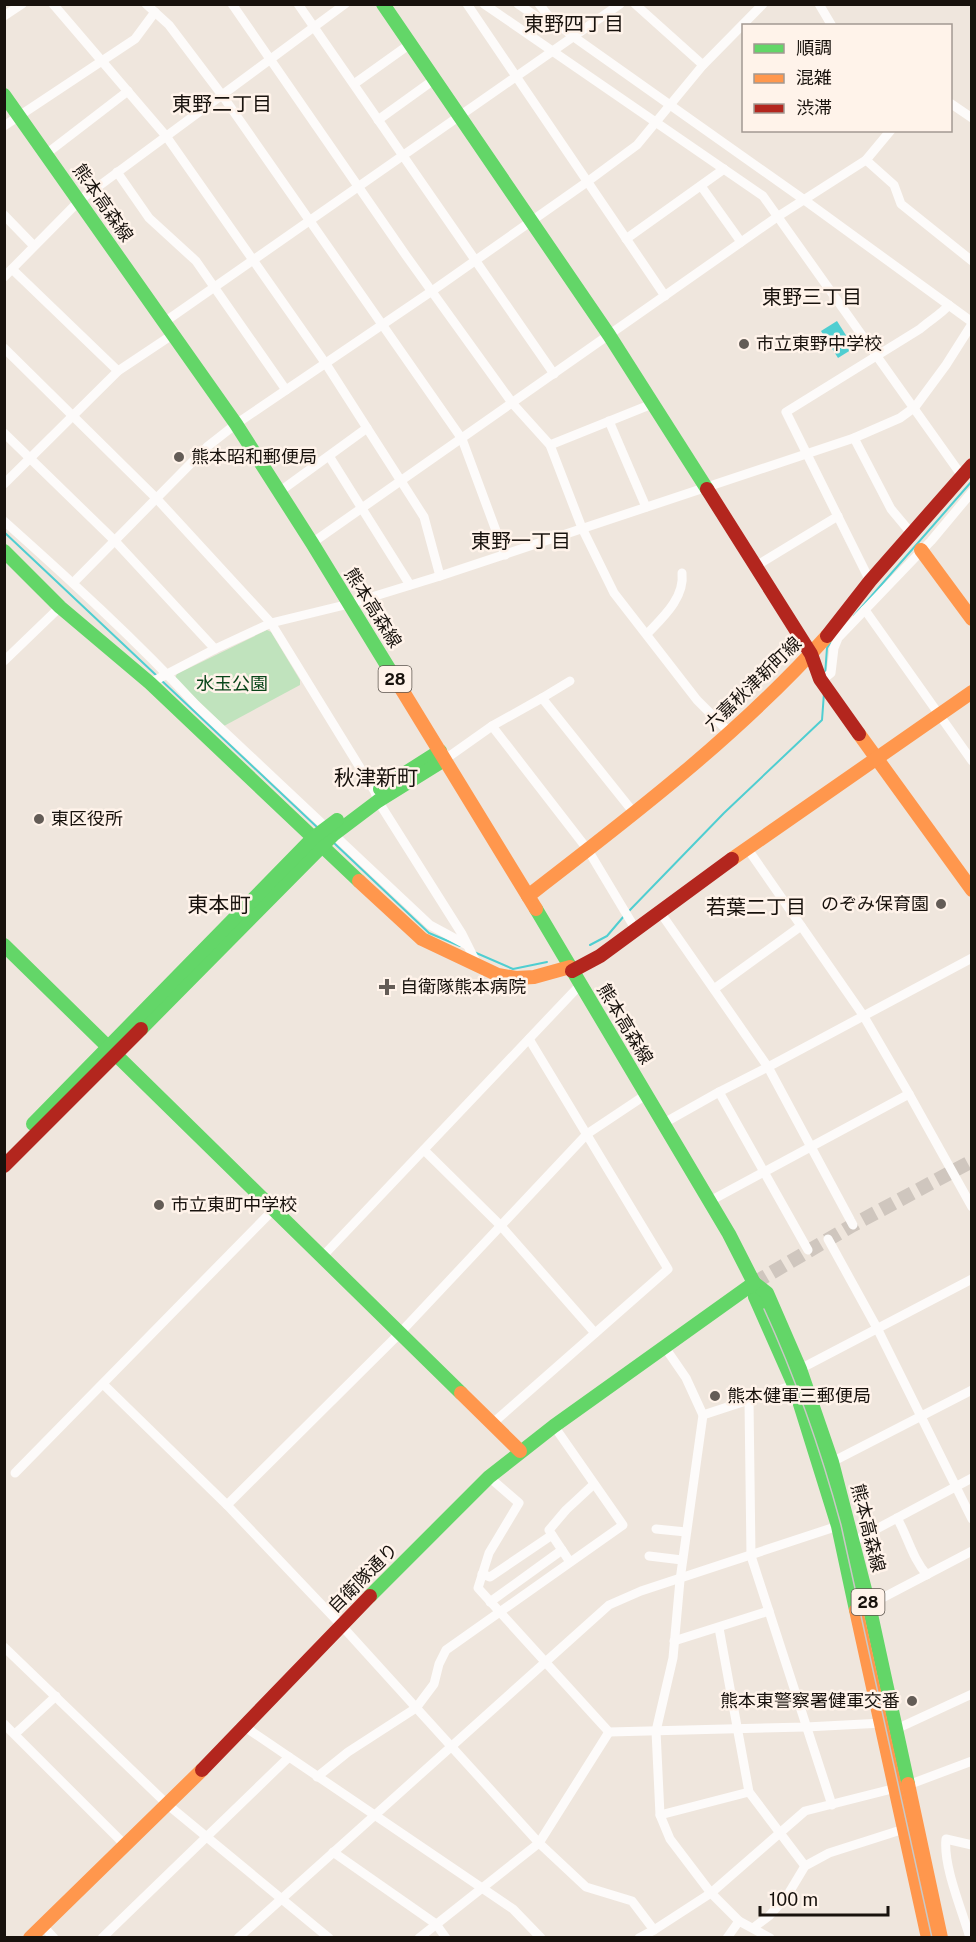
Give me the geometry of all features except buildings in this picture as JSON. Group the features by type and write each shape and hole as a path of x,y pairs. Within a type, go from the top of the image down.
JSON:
{"street":[{"path":"4,16 22,4"},
{"path":"53,4 166,136 326,364 424,518 440,576"},
{"path":"146,4 169,25 222,95 462,439 505,555"},
{"path":"232,4 358,187 513,404 550,445 582,528 614,593 697,700 730,733"},
{"path":"298,4 555,374"},
{"path":"118,371 7,272 80,200 345,4"},
{"path":"383,4 609,335 811,654 821,681 972,890"},
{"path":"466,4 665,296"},
{"path":"484,4 763,196 962,476"},
{"path":"518,4 547,24 555,22"},
{"path":"159,678 270,623 349,604 505,555 808,454 854,438 900,418 915,407 946,365 972,323 803,199 574,37 555,22 539,4"},
{"path":"4,484 118,371 214,287 620,4"},
{"path":"635,4 703,66"},
{"path":"744,24 763,4"},
{"path":"819,4 831,24"},
{"path":"4,126 135,39 155,12"},
{"path":"73,583 208,446 236,424 432,291 637,145 703,66 742,26"},
{"path":"354,84 410,44"},
{"path":"378,120 435,80"},
{"path":"46,154 128,91"},
{"name":"熊本高森線","path":"4,95 236,424 312,543 647,1094 754,1283 767,1293 800,1369 844,1524 902,1786 941,1938"},
{"path":"952,105 972,118"},
{"path":"312,543 803,199 866,160 889,132"},
{"path":"866,160 894,185 901,204 972,261"},
{"path":"626,239 724,169"},
{"path":"117,172 149,218 196,261 286,390"},
{"path":"701,186 741,242"},
{"path":"4,215 34,246"},
{"path":"870,581 786,412 940,315 949,305"},
{"path":"4,348 157,499 270,623 476,962"},
{"path":"550,445 652,404"},
{"path":"609,421 646,507"},
{"path":"279,492 367,428"},
{"path":"4,433 115,542 215,649"},
{"path":"854,438 891,509 972,619"},
{"path":"329,456 410,585"},
{"name":"六嘉秋津新町線","path":"528,896 634,813 730,733 811,654 857,600 870,581 915,542 972,465"},
{"path":"821,681 831,673 834,648 838,638 865,610 915,542 972,492"},
{"path":"756,566 838,516"},
{"path":"4,521 73,583 159,678 323,837 422,939 476,962 498,975 518,979 571,969 600,956 747,848 972,692"},
{"path":"4,551 60,607 159,678"},
{"path":"647,634 674,602 683,583 682,573"},
{"path":"4,661 60,607"},
{"path":"865,610 972,761"},
{"path":"4,1166 112,1052 323,837 376,797 442,755 570,681"},
{"path":"542,698 634,813"},
{"path":"492,726 588,850 636,930"},
{"path":"323,837 430,925 467,945"},
{"path":"747,848 863,1015 972,1208"},
{"path":"660,912 768,1067 853,1225"},
{"path":"714,989 801,926"},
{"path":"4,945 520,1451"},
{"path":"664,1123 718,1092 972,958"},
{"path":"322,1257 581,984"},
{"path":"493,1423 668,1269 529,1039"},
{"path":"4,1154 112,1052"},
{"path":"718,1092 808,1250"},
{"path":"227,1506 400,1333 587,1134 647,1094"},
{"path":"710,1202 909,1094"},
{"path":"424,1150 501,1226 595,1333"},
{"path":"15,1473 274,1209"},
{"path":"828,1239 877,1328 972,1519"},
{"path":"703,1414 794,1385 800,1369 972,1279"},
{"name":"熊本高森線","path":"754,1283 755,1297 827,1465"},
{"name":"自衛隊通り","path":"30,1938 168,1805 341,1625 489,1477 554,1426 754,1283"},
{"path":"664,1346 686,1378 703,1414 682,1560 673,1658 656,1731 660,1815 670,1839 711,1893 739,1922 770,1938"},
{"path":"103,1384 227,1506 341,1625 539,1843 586,1887 633,1901 654,1930"},
{"path":"827,1465 972,1390"},
{"path":"749,1401 751,1556 832,1805"},
{"path":"317,1777 348,1752 416,1708 434,1684 439,1664 446,1650 623,1525 554,1426"},
{"path":"489,1477 519,1503 489,1553 478,1588 609,1732 889,1727 972,1694"},
{"path":"854,1541 972,1478"},
{"path":"570,1562 549,1530 566,1510 594,1484"},
{"path":"897,1518 920,1567 927,1575"},
{"path":"238,1938 609,1605 641,1591 844,1524"},
{"name":"熊本高森線","path":"844,1524 854,1541 863,1608"},
{"path":"656,1529 687,1532"},
{"path":"482,1574 490,1577 552,1535"},
{"path":"490,1602 562,1550"},
{"path":"863,1608 972,1551"},
{"path":"650,1556 682,1560"},
{"path":"674,1641 769,1611"},
{"path":"719,1628 749,1792 805,1866"},
{"path":"4,1647 168,1805 329,1938"},
{"path":"15,1734 56,1696"},
{"path":"4,1724 126,1846"},
{"path":"245,1727 513,1909 542,1938"},
{"path":"419,1938 539,1843 609,1732"},
{"path":"102,1938 289,1757"},
{"path":"639,1938 711,1893 805,1811 902,1786 972,1761"},
{"name":"熊本高森線","path":"902,1786 904,1829 928,1938"},
{"path":"660,1815 749,1792"},
{"path":"753,1929 769,1916 787,1896 805,1866 829,1853 904,1829"},
{"path":"970,1938 947,1862 945,1848 946,1839 972,1845"},
{"path":"333,1852 436,1924 446,1938"},
{"path":"727,1938 739,1922"},
{"path":"42,1925 54,1938"}],"green space":[{"name":"水玉公園","path":"267,630 271,632 300,680 300,685 224,726 175,678 177,674"}],"water":[{"path":"837,321 854,348 838,358 821,331"}],"waterway":[{"path":"854,616 972,481"},
{"path":"4,532 157,676"},
{"path":"825,675 827,648 832,640"},
{"path":"161,680 319,829"},
{"path":"628,912 724,813 822,720 824,693"},
{"path":"334,843 429,933 460,946"},
{"path":"590,945 607,936 624,916"},
{"path":"474,952 513,969 547,962"}],"tunnel":[{"path":"754,1283 853,1225 972,1161"}],"tram line":[{"path":"764,1309 807,1416 841,1525 932,1938"}],"traffic: fast":[{"path":"383,4 609,335 707,489"},
{"path":"4,95 236,424 399,685"},
{"path":"4,551 60,607 150,683 359,881"},
{"path":"380,789 440,751"},
{"path":"141,1029 333,835 378,801 444,760"},
{"path":"33,1124 313,838 337,820"},
{"path":"536,909 729,1234 754,1283 755,1297 794,1385 838,1526 856,1610"},
{"path":"4,945 461,1393"},
{"path":"370,1596 489,1477 554,1426 754,1283"},
{"path":"754,1283 767,1293 800,1369 832,1462 869,1605 908,1784"}],"traffic: slow":[{"path":"921,550 972,619"},
{"path":"528,896 684,773 758,707 827,636"},
{"path":"399,685 536,909"},
{"path":"732,859 972,692"},
{"path":"859,734 972,890"},
{"path":"359,881 422,939 498,975 516,978 534,977 570,967"},
{"path":"461,1393 520,1451"},
{"path":"856,1610 928,1938"},
{"path":"30,1938 202,1770"},
{"path":"908,1784 941,1938"}],"traffic: jam":[{"path":"827,636 870,581 972,465"},
{"path":"707,489 811,654 820,679 859,734"},
{"path":"572,971 600,956 732,859"},
{"path":"4,1166 141,1029"},
{"path":"202,1770 370,1596"}],"place":[{"name":"市立東野中学校","path":"744,344"},
{"name":"熊本昭和郵便局","path":"179,457"},
{"name":"東区役所","path":"39,819"},
{"name":"のぞみ保育園","path":"941,904"},
{"name":"自衛隊熊本病院","path":"387,987"},
{"name":"市立東町中学校","path":"159,1205"},
{"name":"熊本健軍三郵便局","path":"715,1396"},
{"name":"熊本東警察署健軍交番","path":"912,1701"}],"district":[{"name":"東野四丁目","path":"574,24"},
{"name":"東野二丁目","path":"222,104"},
{"name":"東野三丁目","path":"812,297"},
{"name":"東野一丁目","path":"521,541"},
{"name":"秋津新町","path":"376,778"},
{"name":"東本町","path":"219,905"},
{"name":"若葉二丁目","path":"756,907"}]}
